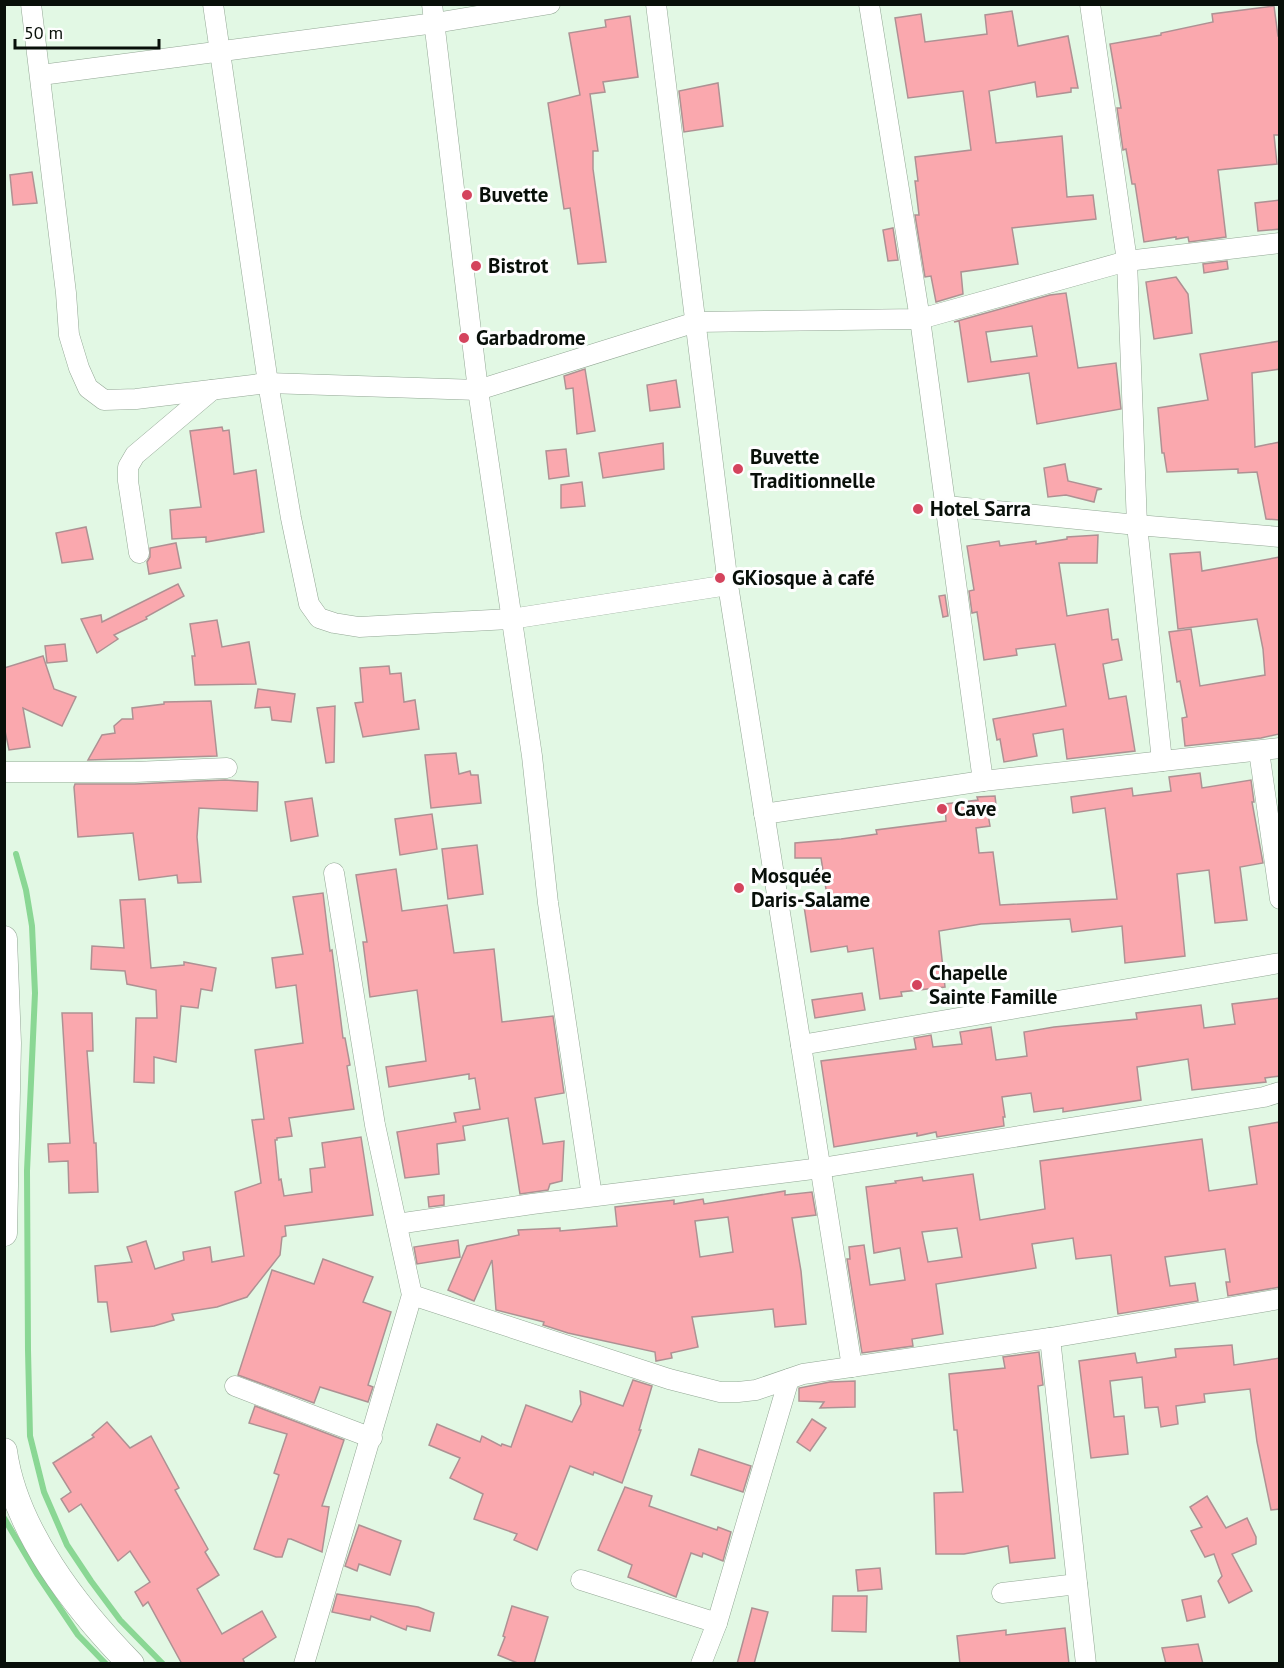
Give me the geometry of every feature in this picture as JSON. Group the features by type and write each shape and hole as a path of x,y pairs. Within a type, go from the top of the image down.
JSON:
{"street":[{"path":"31,4 41,75 69,335 88,388 104,400 136,399 268,383 478,390 696,322 920,319 1127,261 1280,243"},
{"path":"213,4 268,383 291,518 309,604 319,618 359,627 511,619 728,585"},
{"path":"41,75 219,52 433,14 550,4"},
{"path":"656,4 728,585 852,1367"},
{"path":"869,4 920,319 983,781"},
{"path":"1090,4 1127,261 1137,525 1162,761"},
{"path":"433,14 478,390 532,756 548,903 592,1196"},
{"path":"139,554 128,467 135,455 212,390"},
{"path":"946,506 1280,537"},
{"path":"764,814 983,781 1280,748"},
{"path":"1259,751 1280,899"},
{"path":"4,772 135,772 227,768"},
{"path":"304,1664 412,1295 375,1125 334,873"},
{"path":"4,939 8,1043 4,1233"},
{"path":"801,1045 1280,963"},
{"path":"397,1224 592,1196 821,1168 1252,1099 1280,1092"},
{"path":"412,1295 669,1379 720,1392 756,1390 803,1374 1050,1338 1280,1299"},
{"path":"1050,1338 1086,1664"},
{"path":"701,1664 717,1623 789,1379"},
{"path":"235,1386 372,1438"},
{"path":"4,1451 14,1492 41,1548 89,1619 131,1664"},
{"path":"581,1580 717,1623"},
{"path":"1002,1593 1077,1584"}],"building":[{"path":"1274,6 1278,36 1280,36 1280,135 1274,135 1277,164 1218,170 1226,237 1189,242 1188,237 1176,239 1176,237 1144,242 1135,184 1132,184 1126,149 1123,150 1117,108 1121,108 1110,44 1161,35 1161,33 1213,22 1212,14"},
{"path":"1012,11 1018,46 1068,36 1078,88 1071,88 1071,92 1037,97 1035,82 989,91 996,143 1062,136 1067,197 1093,195 1096,219 1012,228 1018,264 961,272 963,294 936,302 931,276 925,277 915,215 919,215 915,157 971,150 963,91 908,98 895,18 921,14 925,42 987,34 985,15"},
{"path":"630,16 638,77 603,82 605,92 590,94 598,151 593,151 593,169 606,262 578,264 570,208 564,209 548,103 580,95 569,33 606,27 605,20"},
{"path":"718,83 723,126 684,132 679,91"},
{"path":"32,172 37,203 13,205 10,175"},
{"path":"1280,200 1280,229 1258,231 1255,203"},
{"path":"893,228 898,260 888,261 883,230"},
{"path":"1227,261 1228,269 1204,273 1203,264"},
{"path":"1176,277 1188,294 1192,333 1154,339 1146,282"},
{"path":"1066,293 1078,368 1116,363 1121,409 1037,424 1029,373 968,382 959,321 954,322 1050,295","holes":["1032,326 1037,356 991,362 986,332"]},
{"path":"1280,341 1280,369 1252,373 1255,447 1280,442 1280,520 1266,519 1257,472 1238,473 1238,469 1167,472 1164,453 1162,453 1158,408 1208,400 1200,354"},
{"path":"585,369 595,431 577,434 573,388 566,389 564,376"},
{"path":"676,380 680,407 650,411 647,385"},
{"path":"222,427 223,431 229,430 234,474 256,470 264,532 206,542 206,537 172,539 170,510 201,507 190,431"},
{"path":"663,443 664,469 603,478 599,453"},
{"path":"566,449 569,476 549,479 546,451"},
{"path":"1065,464 1068,481 1102,489 1097,490 1094,502 1066,495 1048,497 1044,468"},
{"path":"582,482 585,506 561,508 561,485"},
{"path":"86,527 93,559 62,563 56,533"},
{"path":"1098,535 1097,563 1059,563 1067,616 1108,609 1112,640 1118,639 1122,660 1103,664 1109,699 1126,696 1135,751 1067,759 1063,729 1033,734 1037,756 1004,762 1000,739 997,740 993,719 1066,706 1055,644 1016,649 1017,655 984,660 977,612 972,613 969,591 974,590 967,546 999,541 1000,546 1036,541 1036,544 1067,539 1067,537"},
{"path":"176,543 181,568 149,574 147,562 150,557 150,548"},
{"path":"1200,552 1202,571 1280,557 1279,734 1185,746 1182,718 1187,717 1180,681 1177,682 1169,632 1191,629 1200,686 1265,675 1257,619 1178,629 1170,554"},
{"path":"178,584 184,596 146,617 147,619 114,635 118,639 97,653 81,619 101,615 102,622"},
{"path":"945,595 948,616 943,617 939,596"},
{"path":"217,620 222,647 249,642 256,684 195,685 192,656 195,656 190,624"},
{"path":"65,644 67,661 47,663 45,646"},
{"path":"43,656 54,689 76,697 62,726 23,708 30,747 9,750 4,726 4,668"},
{"path":"389,666 390,674 401,673 404,702 415,700 419,729 363,737 355,703 363,702 360,668"},
{"path":"258,689 295,694 291,722 272,720 270,707 255,708"},
{"path":"211,701 217,756 88,760 102,735 115,733 114,726 122,719 133,719 132,708 164,704 164,702"},
{"path":"335,706 334,762 326,763 317,708"},
{"path":"456,753 459,774 470,771 471,775 478,775 481,803 431,808 425,755"},
{"path":"1200,773 1202,788 1251,780 1254,802 1252,802 1263,863 1240,867 1247,920 1215,923 1209,870 1177,874 1185,956 1125,963 1122,926 1072,932 1070,919 981,924 939,931 945,987 901,992 902,996 880,999 873,948 848,952 847,946 811,952 804,906 828,902 821,858 795,858 795,843 877,834 876,830 946,821 945,804 978,800 977,797 995,796 997,813 988,814 990,826 976,828 979,853 993,852 1000,905 1117,899 1105,808 1073,813 1071,797 1132,788 1133,796 1171,791 1169,777"},
{"path":"225,780 258,782 257,811 199,808 197,837 201,882 178,883 177,875 139,880 133,833 78,837 75,784"},
{"path":"312,798 318,836 291,841 285,802"},
{"path":"432,814 437,849 400,855 395,819"},
{"path":"477,845 483,894 448,899 442,849"},
{"path":"396,869 402,911 447,905 454,953 494,949 502,1022 553,1016 564,1093 535,1098 543,1144 564,1141 562,1181 550,1184 548,1190 520,1194 508,1118 463,1126 465,1140 437,1144 439,1174 405,1178 397,1132 456,1122 454,1113 480,1109 475,1078 469,1079 469,1074 389,1087 386,1067 426,1061 417,990 370,997 363,942 367,942 356,875"},
{"path":"323,893 343,1038 345,1038 350,1065 347,1066 354,1109 289,1118 292,1136 275,1140 279,1180 281,1179 284,1196 312,1192 310,1169 325,1167 322,1143 361,1137 373,1215 285,1226 286,1236 282,1237 280,1255 247,1297 217,1307 172,1314 174,1320 154,1326 111,1332 107,1302 98,1302 95,1266 132,1262 127,1247 146,1241 155,1269 184,1260 183,1252 210,1247 212,1262 244,1256 235,1192 261,1183 252,1120 264,1119 255,1050 303,1043 296,985 276,988 272,958 303,954 293,897"},
{"path":"145,899 151,968 184,965 184,962 216,968 212,991 201,989 198,1008 181,1006 176,1062 154,1057 154,1083 134,1082 136,1018 157,1018 156,990 127,984 125,971 91,969 92,946 124,948 120,900"},
{"path":"862,993 865,1010 815,1018 812,1000"},
{"path":"1280,998 1280,1076 1265,1078 1266,1082 1192,1090 1188,1059 1137,1067 1141,1100 1063,1112 1063,1108 1034,1112 1031,1093 1002,1097 1004,1126 937,1137 936,1132 917,1136 917,1133 834,1147 821,1061 916,1049 914,1038 931,1035 933,1047 962,1044 960,1032 991,1027 996,1060 1027,1056 1024,1032 1137,1019 1136,1013 1201,1005 1204,1028 1235,1024 1232,1004"},
{"path":"62,1013 92,1013 93,1051 87,1051 94,1143 96,1143 98,1192 69,1193 68,1161 49,1162 48,1144 70,1143"},
{"path":"1280,1122 1280,1287 1228,1296 1226,1282 1230,1282 1225,1249 1165,1257 1170,1286 1195,1283 1198,1301 1118,1314 1111,1255 1076,1259 1073,1238 1032,1244 1036,1268 936,1284 943,1334 912,1339 913,1346 862,1353 847,1259 850,1259 849,1247 864,1245 870,1285 905,1280 900,1248 874,1253 866,1187 922,1177 923,1181 973,1174 980,1220 1045,1209 1040,1161 1202,1139 1209,1191 1257,1184 1249,1127","holes":["957,1228 962,1257 928,1262 922,1232"]},
{"path":"785,1191 785,1195 812,1192 816,1215 792,1218 801,1271 806,1324 775,1327 773,1309 692,1317 698,1347 671,1353 672,1358 656,1361 655,1352 568,1333 543,1325 544,1322 496,1310 492,1260 474,1301 448,1290 467,1246 519,1235 518,1230 560,1228 560,1231 617,1226 615,1207 674,1200 674,1204 703,1199 704,1204","holes":["728,1217 733,1252 700,1257 695,1221"]},
{"path":"444,1195 444,1205 429,1207 428,1197"},
{"path":"458,1240 460,1257 417,1264 414,1247"},
{"path":"323,1259 373,1277 363,1302 391,1312 368,1385 373,1387 368,1402 320,1387 314,1403 238,1375 272,1270 314,1284"},
{"path":"1232,1345 1234,1365 1280,1358 1280,1509 1271,1510 1257,1442 1250,1389 1204,1394 1205,1402 1176,1406 1178,1424 1161,1427 1158,1407 1145,1408 1142,1377 1110,1381 1114,1417 1124,1416 1128,1454 1091,1458 1079,1361 1135,1353 1137,1363 1176,1357 1175,1349"},
{"path":"1039,1352 1043,1385 1038,1386 1055,1558 1010,1563 1008,1546 964,1554 936,1554 934,1493 963,1492 949,1374 1005,1368 1003,1357"},
{"path":"633,1380 652,1386 639,1430 641,1430 622,1483 570,1466 537,1550 514,1540 517,1534 474,1519 483,1494 450,1478 460,1458 429,1445 437,1424 480,1442 482,1436 501,1446 502,1444 511,1447 526,1405 572,1422 581,1404 580,1391 623,1406"},
{"path":"855,1381 855,1407 820,1408 824,1402 799,1401 799,1388 830,1382"},
{"path":"255,1406 344,1440 322,1506 329,1507 322,1552 291,1539 288,1539 282,1557 254,1549 279,1475 274,1473 287,1434 249,1423"},
{"path":"812,1419 826,1428 810,1451 797,1442"},
{"path":"107,1422 130,1448 151,1436 179,1488 175,1490 208,1549 205,1552 219,1575 197,1589 222,1634 262,1611 276,1637 243,1659 245,1664 182,1664 148,1602 143,1606 135,1592 150,1582 130,1551 118,1561 81,1504 69,1512 61,1499 71,1492 53,1463 94,1437 92,1435"},
{"path":"699,1449 751,1466 743,1492 691,1475"},
{"path":"625,1487 652,1496 649,1506 717,1530 718,1527 731,1532 723,1561 703,1553 702,1557 691,1553 676,1597 628,1577 632,1565 598,1550"},
{"path":"1207,1496 1226,1528 1247,1518 1256,1537 1256,1544 1232,1554 1252,1591 1229,1603 1218,1581 1222,1576 1214,1554 1205,1557 1191,1531 1202,1527 1190,1507"},
{"path":"359,1525 401,1541 390,1575 359,1564 357,1571 345,1566"},
{"path":"880,1568 882,1589 858,1591 856,1570"},
{"path":"337,1594 418,1607 434,1613 430,1631 407,1626 406,1630 371,1616 370,1620 332,1612"},
{"path":"833,1596 867,1596 866,1632 832,1631"},
{"path":"1201,1596 1205,1617 1187,1621 1182,1600"},
{"path":"512,1606 548,1617 534,1664 520,1664 498,1655"},
{"path":"752,1608 768,1612 754,1664 737,1664"},
{"path":"1065,1628 1069,1664 960,1664 957,1636 1006,1630 1006,1635"},
{"path":"1198,1644 1203,1664 1166,1664 1162,1648"}],"waterway":[{"path":"16,854 26,890 32,926 35,993 27,1171 30,1436 44,1492 67,1545 120,1620 163,1664"},
{"path":"4,1518 37,1574 78,1635 106,1664"}],"place":[{"name":"Buvette","path":"467,195"},
{"name":"Bistrot","path":"476,266"},
{"name":"Garbadrome","path":"464,338"},
{"name":"Buvette Traditionnelle","path":"738,469"},
{"name":"Hotel Sarra","path":"918,509"},
{"name":"GKiosque à café","path":"720,578"},
{"name":"Cave","path":"942,809"},
{"name":"Mosquée Daris-Salame","path":"739,888"},
{"name":"Chapelle Sainte Famille","path":"917,985"}]}
